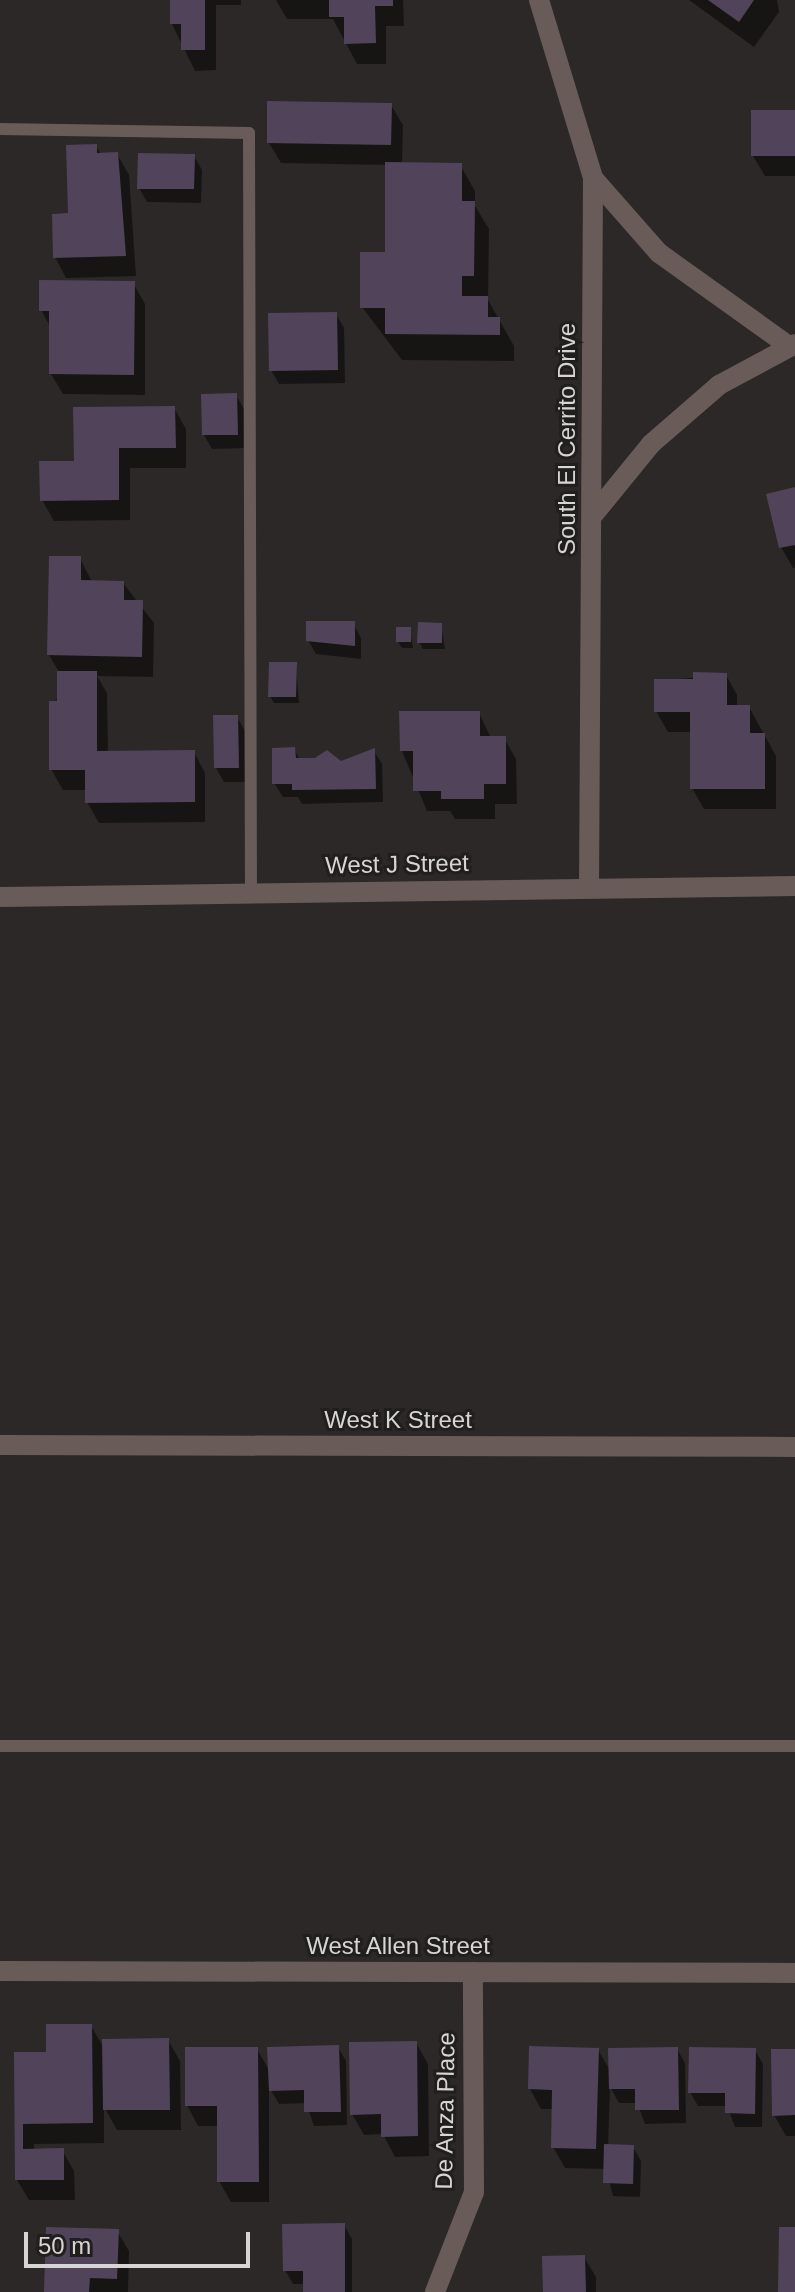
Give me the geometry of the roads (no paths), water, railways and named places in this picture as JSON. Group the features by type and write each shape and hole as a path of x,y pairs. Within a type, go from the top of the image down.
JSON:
{"street":[{"name":"South El Cerrito Drive","path":"539,0 593,178 594,514 589,886"},
{"path":"593,178 659,253 791,344 719,385 651,444 594,514"},
{"name":"West J Street","path":"0,897 589,886 795,886"},
{"name":"West K Street","path":"0,1445 795,1447"},
{"name":"West Allen Street","path":"0,1971 795,1973"},
{"name":"De Anza Place","path":"435,2292 474,2192 473,1972"}],"lane":[{"path":"0,129 249,133 251,892"},
{"path":"0,1746 795,1746"}]}
